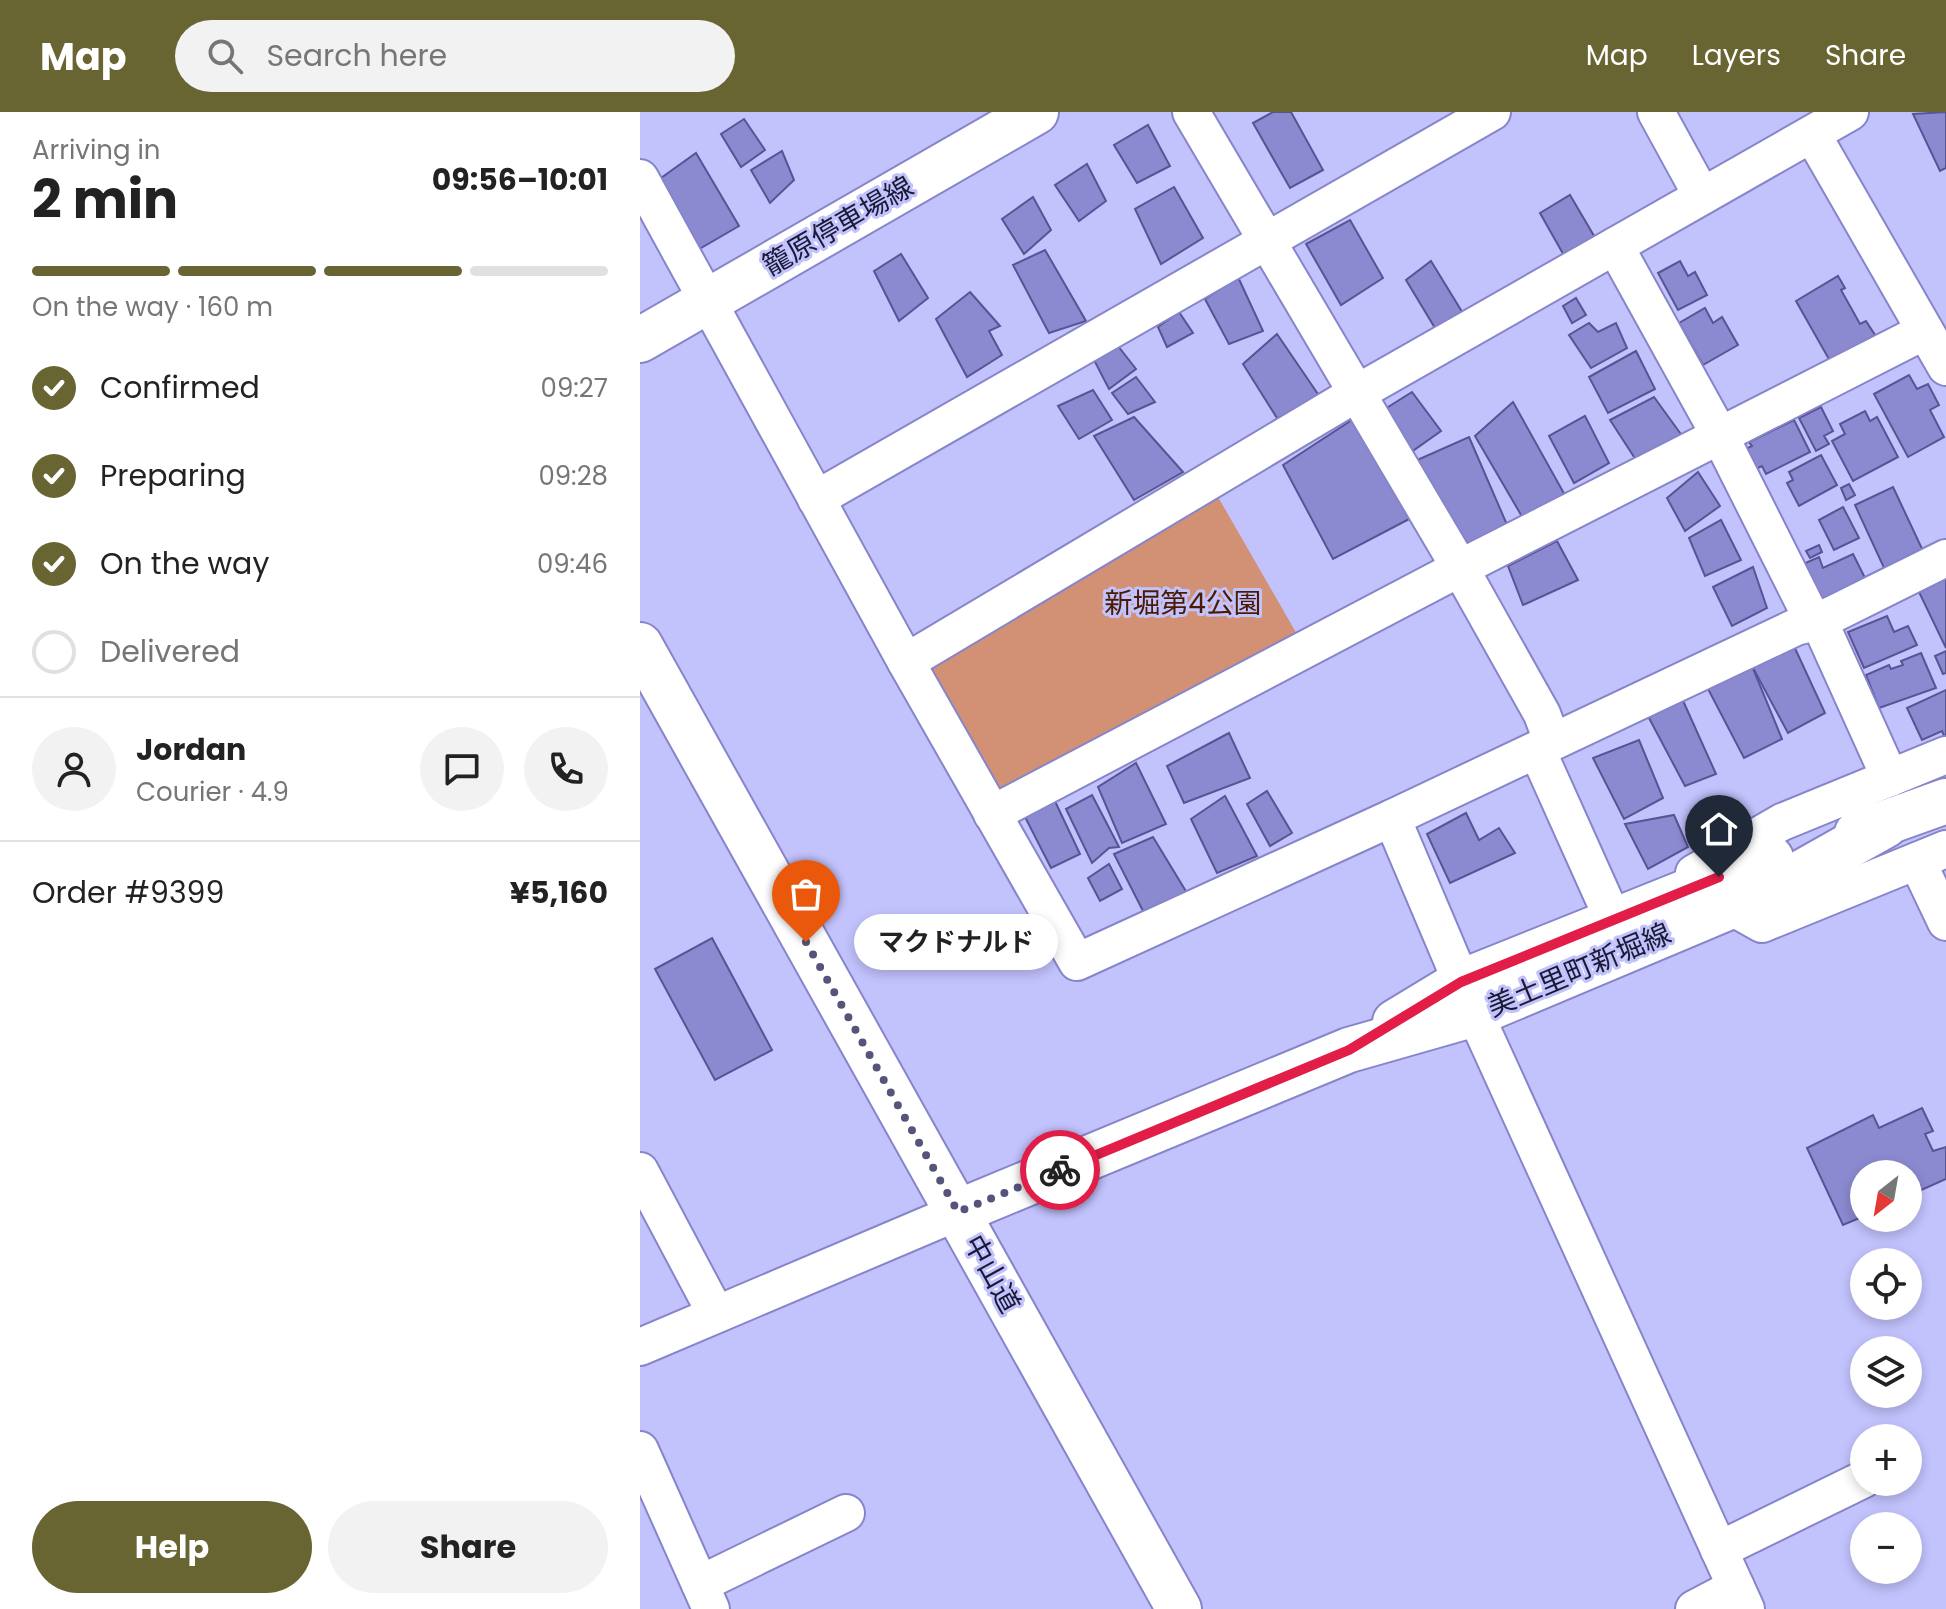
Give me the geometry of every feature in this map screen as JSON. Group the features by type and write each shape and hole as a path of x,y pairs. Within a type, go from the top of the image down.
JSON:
{"main road":[{"name":"籠原停車場線","path":"640,340 1036,112"},
{"name":"中山道","path":"640,645 1179,1609"},
{"name":"美土里町新堀線","path":"958,1212 1725,892 1772,889 1886,825 1946,801"}],"street":[{"path":"1191,112 1460,568 1542,714 1545,746 1620,935 1782,822 1946,755"},
{"path":"816,499 1492,112"},
{"path":"1656,112 1702,196"},
{"path":"906,662 1357,393 1850,112"},
{"path":"1812,134 1946,367"},
{"path":"640,178 906,662 1077,962 1392,818 1796,627 1819,621 1946,558"},
{"path":"1615,246 1719,434 1807,609 1819,621 1890,778"},
{"path":"992,814 1460,568 1925,331"},
{"path":"1392,818 1468,998 1741,1598 1694,1609"},
{"path":"1725,892 1762,924 1932,855 1946,922"},
{"path":"640,1171 716,1314"},
{"path":"640,1347 958,1212"},
{"path":"640,1450 705,1597 846,1513"},
{"path":"1719,1550 1850,1486"}],"green space":[{"name":"新堀第4公園","path":"1214,490 1298,636 1005,789 990,785 926,670"}],"building":[{"path":"1273,112 1291,112 1323,170 1290,188 1253,123"},
{"path":"1946,112 1946,168 1940,171 1913,114"},
{"path":"744,119 765,150 741,167 721,134"},
{"path":"1148,125 1170,166 1137,183 1114,145"},
{"path":"782,151 794,180 770,203 751,170"},
{"path":"696,153 739,226 696,251 654,183"},
{"path":"1087,164 1106,201 1079,221 1055,185"},
{"path":"1174,187 1203,238 1161,264 1135,209"},
{"path":"1570,195 1597,241 1566,259 1540,213"},
{"path":"1033,197 1051,230 1024,254 1002,219"},
{"path":"1350,220 1383,278 1341,305 1306,244"},
{"path":"1045,250 1086,321 1049,333 1013,265"},
{"path":"901,254 928,298 899,321 874,271"},
{"path":"1431,261 1464,315 1438,333 1406,280"},
{"path":"1680,261 1688,276 1695,272 1707,295 1678,310 1658,273"},
{"path":"1838,276 1845,288 1841,290 1860,324 1866,321 1875,335 1830,361 1796,301"},
{"path":"1238,277 1263,331 1229,344 1205,299"},
{"path":"970,292 1000,326 989,331 1002,355 967,377 936,319"},
{"path":"1576,298 1586,315 1572,323 1563,306"},
{"path":"1705,308 1713,323 1722,317 1738,345 1703,365 1679,323"},
{"path":"1179,312 1193,333 1167,347 1158,327"},
{"path":"1589,323 1598,332 1616,323 1627,348 1591,368 1569,335"},
{"path":"1277,334 1324,403 1277,418 1243,364"},
{"path":"1118,346 1136,369 1109,389 1094,360"},
{"path":"1636,351 1655,389 1608,413 1589,377"},
{"path":"1909,375 1917,389 1928,384 1939,405 1930,410 1944,437 1908,457 1874,394"},
{"path":"1136,377 1155,402 1128,414 1112,393"},
{"path":"1093,390 1112,420 1079,439 1058,406"},
{"path":"1412,392 1441,431 1407,455 1377,414"},
{"path":"1654,397 1683,437 1636,460 1610,420"},
{"path":"1513,402 1566,497 1524,520 1475,436"},
{"path":"1821,407 1833,431 1824,436 1829,444 1816,451 1799,418"},
{"path":"1865,411 1870,421 1877,417 1898,457 1853,481 1832,441 1845,434 1840,424"},
{"path":"1585,416 1609,463 1574,483 1549,436"},
{"path":"1134,417 1183,472 1134,500 1094,436"},
{"path":"1352,420 1413,517 1333,559 1283,465"},
{"path":"1794,420 1810,452 1766,474 1762,466 1756,469 1746,449 1752,446 1749,442"},
{"path":"1469,437 1508,527 1464,550 1415,461"},
{"path":"1821,455 1837,485 1799,506 1787,483 1793,480 1789,472"},
{"path":"1698,472 1720,506 1685,531 1667,498"},
{"path":"1849,484 1855,495 1846,500 1841,488"},
{"path":"1893,487 1924,553 1885,570 1855,505"},
{"path":"1843,507 1859,538 1834,550 1819,520"},
{"path":"1721,520 1741,560 1705,576 1689,538"},
{"path":"1557,541 1578,580 1523,605 1508,566"},
{"path":"1819,545 1822,552 1810,558 1806,551"},
{"path":"1853,554 1866,580 1823,600 1814,593 1801,565 1819,557 1823,568"},
{"path":"1753,567 1767,608 1732,626 1713,587"},
{"path":"1946,579 1946,648 1919,592"},
{"path":"1887,616 1894,632 1908,626 1917,645 1864,668 1848,632"},
{"path":"1793,644 1825,713 1788,733 1752,666"},
{"path":"1946,651 1946,673 1943,674 1935,656"},
{"path":"1921,653 1936,688 1879,708 1866,675 1889,665 1891,669 1903,665 1901,661"},
{"path":"1752,666 1782,739 1744,758 1707,687"},
{"path":"1946,690 1946,740 1942,731 1922,740 1907,708"},
{"path":"1680,694 1716,774 1685,786 1649,718"},
{"path":"1229,733 1250,778 1184,803 1167,766"},
{"path":"1639,740 1663,798 1624,819 1593,758"},
{"path":"1136,763 1166,824 1122,843 1098,787"},
{"path":"1267,791 1292,833 1270,846 1247,804"},
{"path":"1092,795 1119,847 1109,848 1092,863 1066,809"},
{"path":"1225,796 1257,856 1217,873 1191,819"},
{"path":"1053,797 1080,854 1051,868 1022,811"},
{"path":"1466,813 1479,840 1499,828 1515,853 1450,883 1427,834"},
{"path":"1674,815 1688,847 1648,869 1625,824"},
{"path":"1153,837 1187,893 1143,911 1114,854"},
{"path":"1109,864 1122,889 1100,901 1088,878"},
{"path":"712,938 772,1050 715,1080 655,969"},
{"path":"1922,1108 1933,1131 1925,1134 1933,1151 1946,1147 1946,1179 1922,1190 1922,1160 1850,1160 1850,1222 1843,1225 1807,1148 1873,1115 1879,1128"}],"way so far":[{"path":"806,942 958,1212 1060,1170"}],"place":[{"name":"マクドナルド","path":"806,942"}],"route":[{"path":"1060,1170 1349,1050 1461,982 1719,877"}]}
